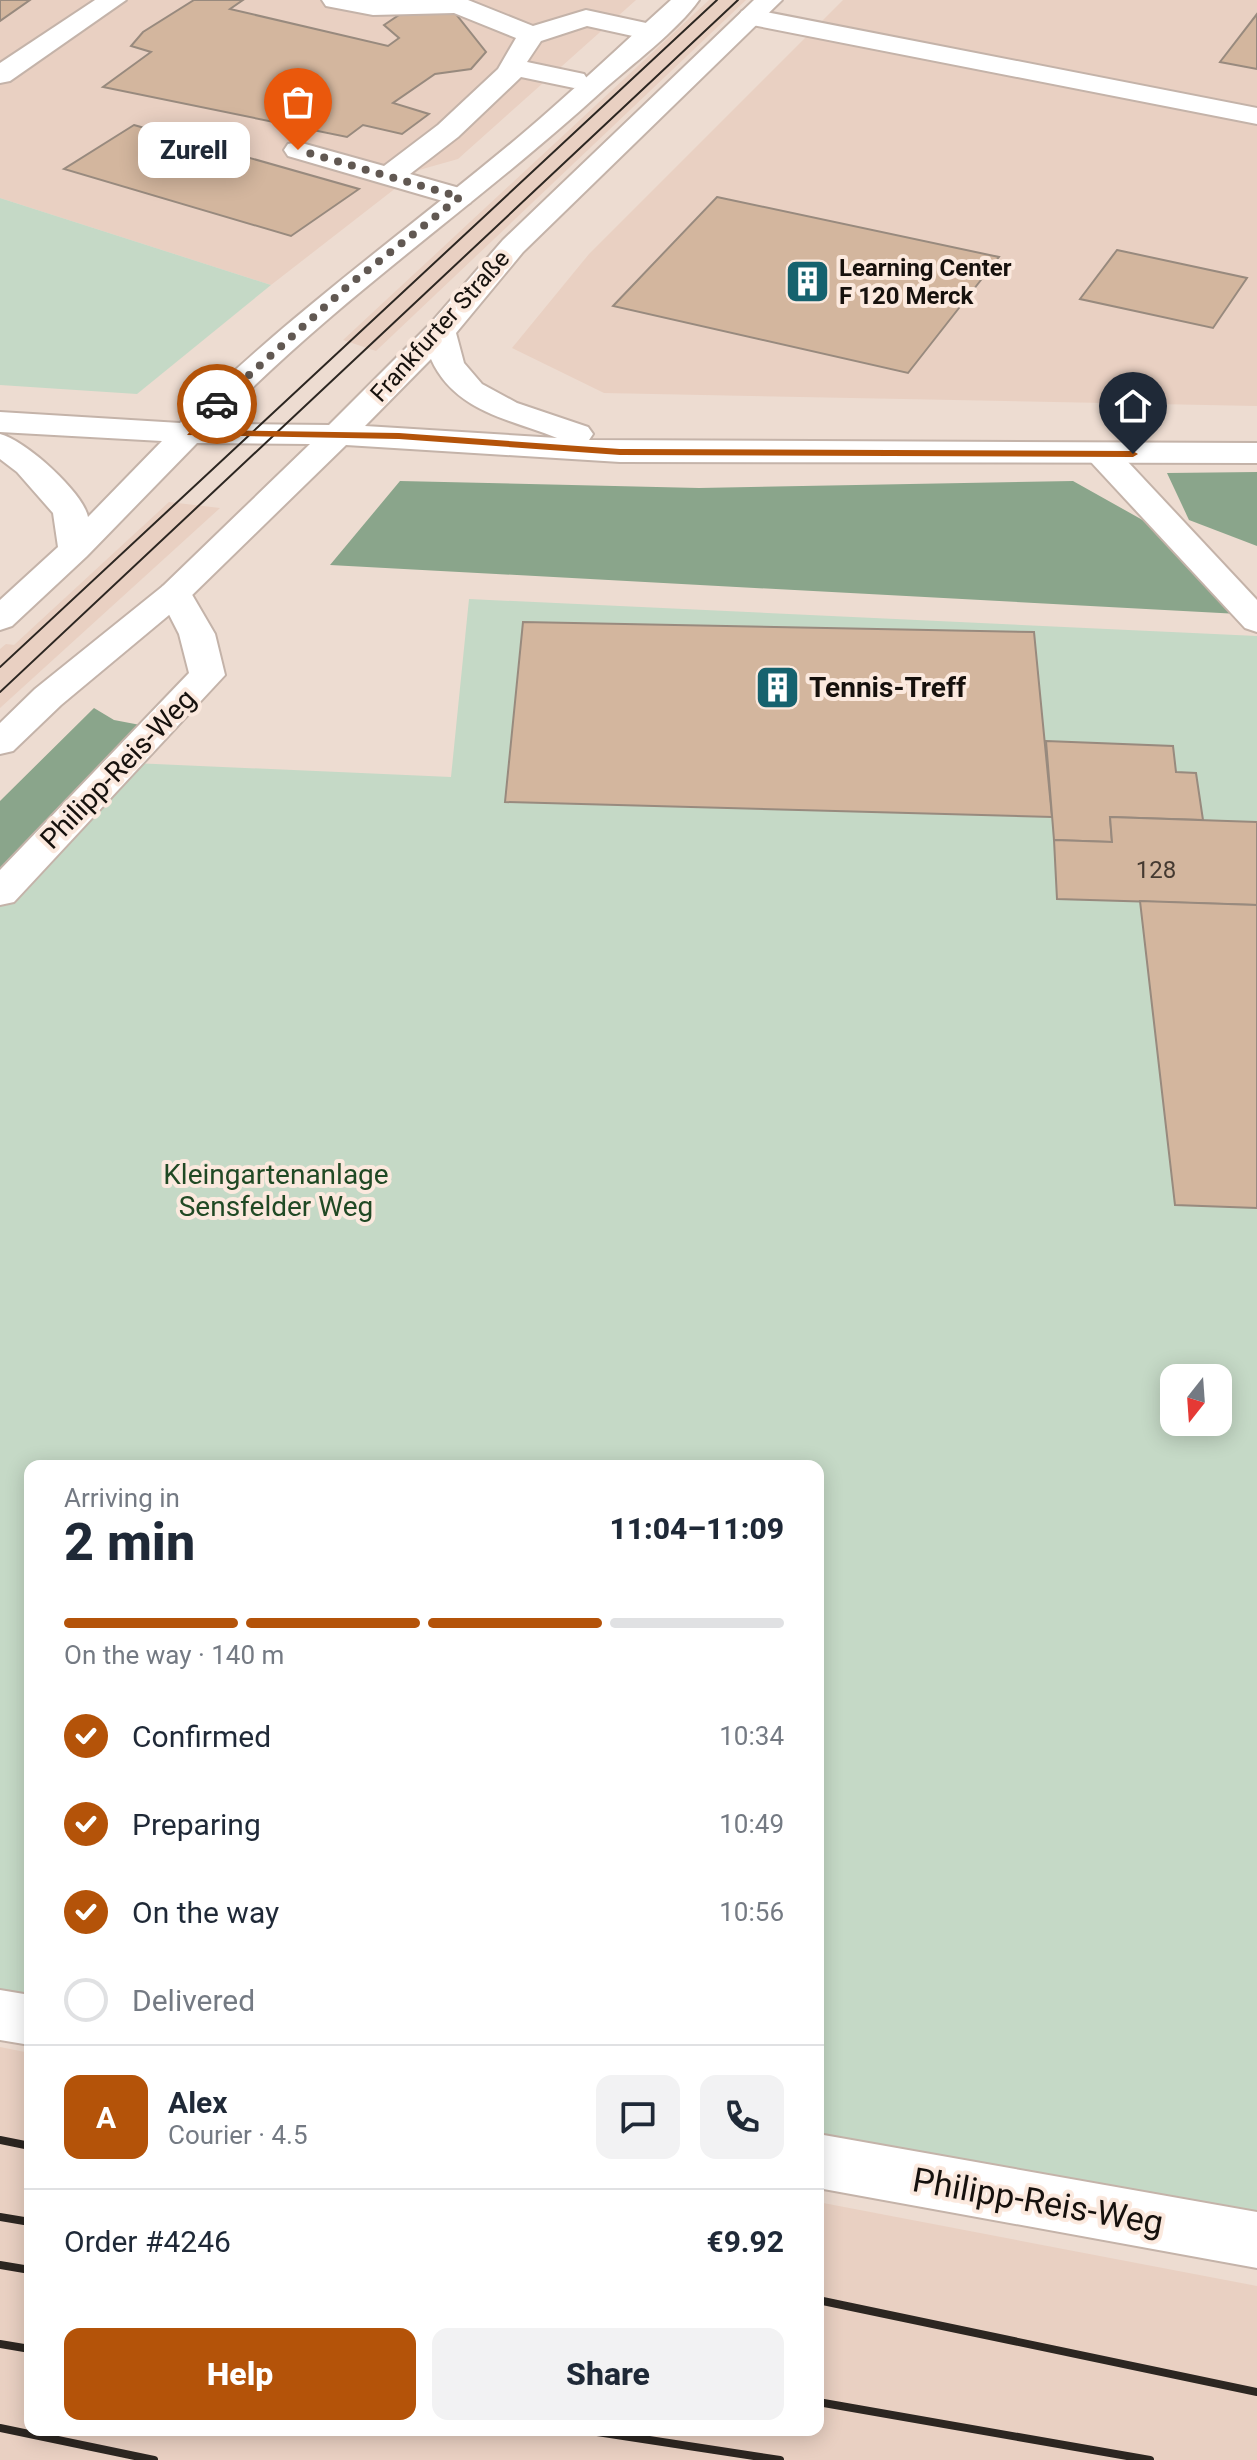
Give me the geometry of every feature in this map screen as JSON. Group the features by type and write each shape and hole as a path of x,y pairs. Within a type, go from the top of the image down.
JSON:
{"main road":[{"path":"0,75 113,0"},
{"path":"335,0 373,7 457,5 532,35 586,18 651,32"},
{"path":"0,619 75,549 270,353 349,285 531,141 686,0"},
{"path":"760,8 1257,116"},
{"name":"Frankfurter Straße","path":"0,743 48,697 175,593 339,436 440,332 513,246 760,8"},
{"path":"514,69 511,62 530,42 532,35"},
{"path":"514,69 574,80"},
{"path":"389,176 448,131 514,69"},
{"path":"298,150 460,197"},
{"path":"440,332 449,364 458,377 487,400 522,417 572,431 620,452"},
{"path":"0,422 190,433 399,436 620,452 1257,453"},
{"path":"0,444 29,465 70,511 75,549"},
{"path":"1102,454 1257,621"},
{"name":"Philipp-Reis-Weg","path":"0,893 207,675 197,634 175,593"},
{"path":"0,2015 24,2019"},
{"name":"Philipp-Reis-Weg","path":"824,2162 1257,2240"}],"shaded area":[{"path":"0,0 636,0 458,159 419,170 271,285 0,198"},
{"path":"709,0 746,0 376,351 343,340"},
{"path":"843,0 1257,0 1257,406 604,393 512,348 589,254"},
{"path":"169,502 220,508 0,708 0,649 6,644 14,645"},
{"path":"0,2047 24,2052 24,2436 824,2436 824,2203 1257,2286 1257,2460 0,2460"}],"green space":[{"path":"0,198 271,285 137,394 0,385"},
{"path":"1257,472 1257,546 1189,520 1167,473"},
{"path":"400,481 699,488 1073,481 1164,532 1239,614 330,565"},
{"name":"Kleingartenanlage Sensfelder Weg","path":"469,599 1257,636 1257,2216 824,2139 824,1460 24,1460 24,1998 0,1994 0,906 133,763 451,777"},
{"path":"94,708 114,720 156,728 133,763 0,906 0,801"}],"building":[{"path":"0,0 30,0 0,21"},
{"path":"194,0 243,0 230,9 388,46 399,38 384,25 402,13 427,9 455,13 486,52 471,69 435,74 393,103 429,114 402,134 363,125 347,137 103,87 151,52 131,46 143,32"},
{"path":"1257,14 1257,69 1220,62"},
{"path":"134,125 359,189 291,236 64,169"},
{"name":"Learning Center F 120 Merck","path":"717,197 999,257 908,373 613,306"},
{"path":"1117,250 1247,278 1213,328 1080,299"},
{"name":"Tennis-Treff","path":"523,622 1034,632 1052,817 505,802"},
{"path":"1046,741 1173,746 1176,772 1196,773 1203,820 1110,817 1112,842 1054,840"},
{"path":"1110,817 1257,822 1257,905 1057,899 1054,840 1112,842"},
{"path":"1140,901 1257,905 1257,1208 1175,1205"}],"tram line":[{"path":"0,667 717,0"},
{"path":"0,692 738,0"}],"railway":[{"path":"0,2140 24,2145"},
{"path":"0,2217 24,2221"},
{"path":"0,2265 24,2269"},
{"path":"824,2301 1257,2392"},
{"path":"0,2344 24,2348"},
{"path":"824,2403 1150,2460"},
{"path":"0,2428 24,2433"},
{"path":"38,2436 154,2460"},
{"path":"623,2436 780,2460"}],"way so far":[{"path":"217,404 248,372 349,285 460,197 298,150"}],"place":[{"name":"Zurell","path":"298,150"},
{"name":"Learning Center F 120 Merck","path":"808,282"},
{"name":"Tennis-Treff","path":"778,687"}],"route":[{"path":"217,404 190,433 399,436 458,443 620,452 1133,454"}]}
